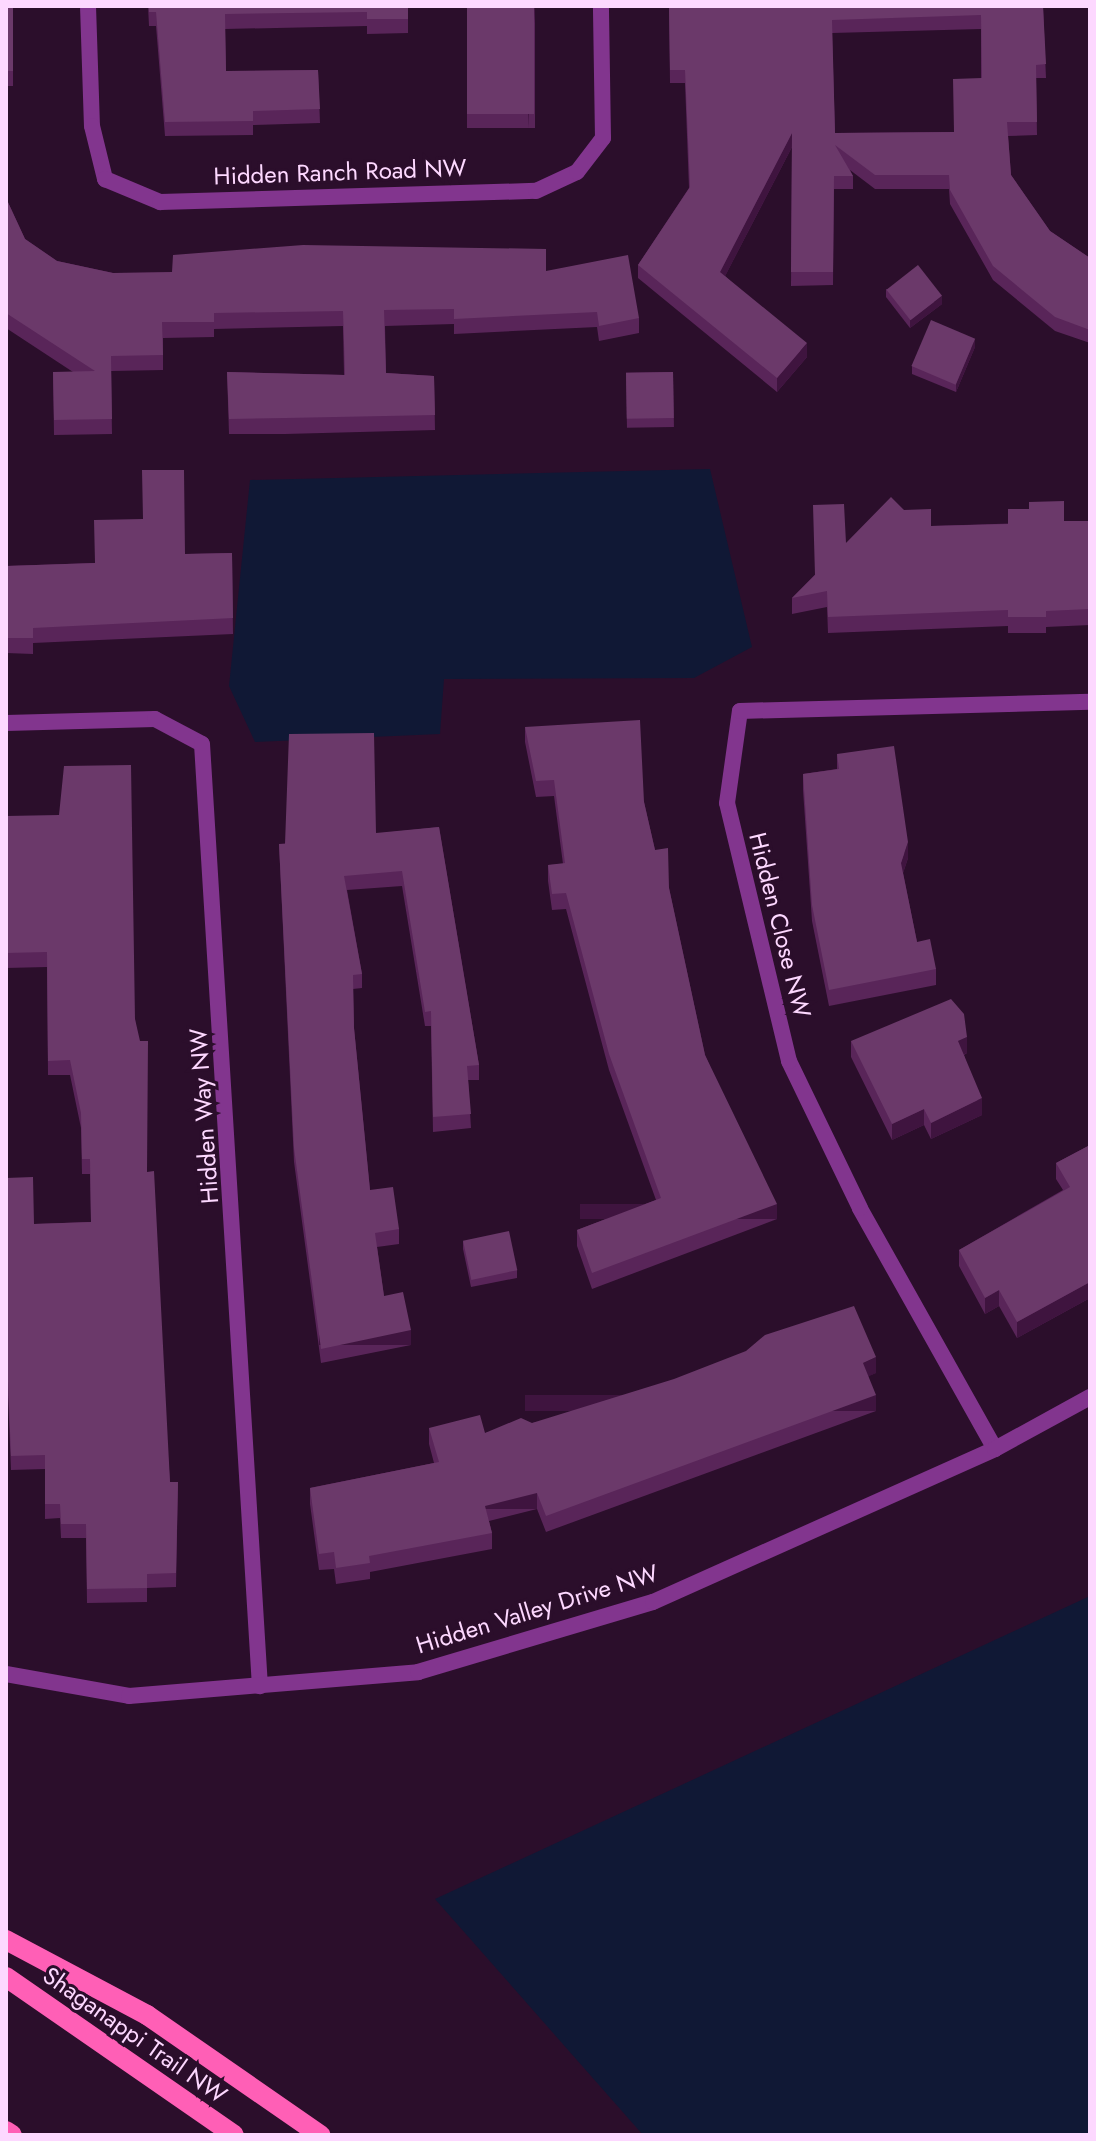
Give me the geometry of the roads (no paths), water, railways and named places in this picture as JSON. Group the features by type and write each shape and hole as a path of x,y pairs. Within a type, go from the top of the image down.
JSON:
{"main road":[{"path":"6,1940 147,2015 320,2135"},
{"name":"Shaganappi Trail NW","path":"6,1977 234,2135"},
{"path":"6,2131 12,2135"}],"street":[{"name":"Hidden Ranch Road NW","path":"88,6 92,126 105,179 160,202 536,191 577,172 603,138 601,6"},
{"name":"Hidden Close NW","path":"995,1449 860,1208 789,1061 727,803 740,711 1090,702"},
{"name":"Hidden Way NW","path":"6,723 155,719 202,744 260,1686"},
{"name":"Hidden Valley Drive NW","path":"6,1674 129,1696 418,1672 653,1602 995,1449 1090,1397"}]}
